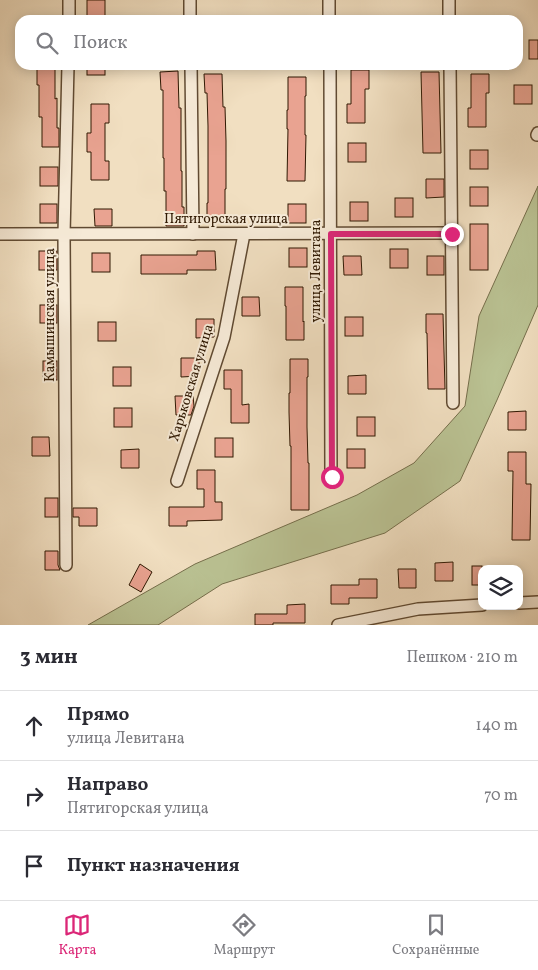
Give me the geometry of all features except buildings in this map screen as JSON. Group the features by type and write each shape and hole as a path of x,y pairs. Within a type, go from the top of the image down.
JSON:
{"street":[{"path":"69,0 69,15"},
{"path":"190,0 190,15"},
{"path":"329,0 329,15"},
{"path":"449,0 450,15"},
{"name":"Камышинская улица","path":"66,565 64,234 68,70"},
{"path":"191,70 193,234"},
{"name":"улица Левитана","path":"330,70 332,477"},
{"path":"450,70 453,403"},
{"name":"Пятигорская улица","path":"0,234 452,234"},
{"name":"Харьковская улица","path":"177,481 224,337 244,234"},
{"path":"523,603 538,602"},
{"path":"338,625 418,609 478,605"}],"green space":[{"path":"538,186 538,305 460,481 385,533 222,584 158,625 88,625 195,564 357,495 414,463 465,406 479,316"}],"route":[{"path":"332,477 331,234 452,234"}]}
